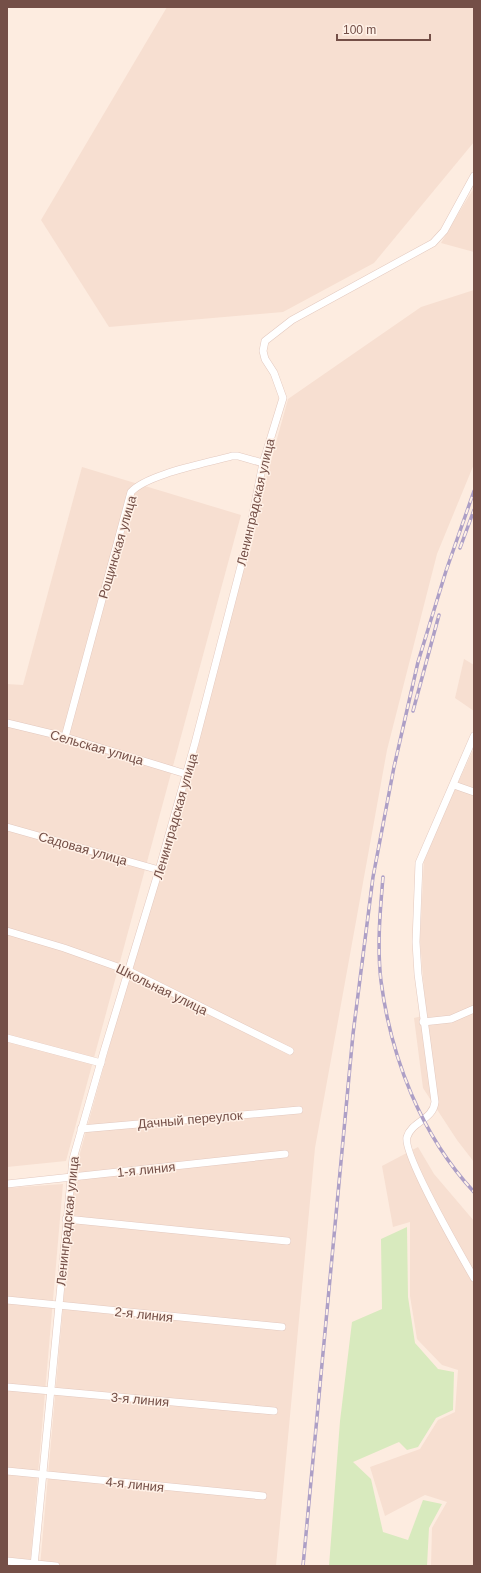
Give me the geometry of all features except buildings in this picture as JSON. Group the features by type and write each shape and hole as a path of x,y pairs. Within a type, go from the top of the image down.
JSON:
{"street":[{"name":"Ленинградская улица","path":"34,1565 66,1219 73,1159 160,870 248,539 263,463 283,398 274,373 265,359 263,351 265,341 292,320 433,243 444,231 474,176"},
{"name":"Рощинская улица","path":"65,737 131,492 135,487 148,480 232,456 238,456 263,463"},
{"name":"Сельская улица","path":"7,723 65,737 186,774"},
{"path":"474,736 419,863 416,942 423,1022 433,1086 434,1108 431,1114 413,1128 407,1136 406,1144 424,1184 474,1278"},
{"path":"454,784 474,792"},
{"name":"Садовая улица","path":"7,827 160,870"},
{"name":"Школьная улица","path":"7,931 64,948 130,971 290,1051"},
{"path":"423,1022 451,1019 474,1009"},
{"path":"7,1038 101,1063"},
{"name":"Дачный переулок","path":"81,1129 299,1110"},
{"name":"1-я линия","path":"7,1184 285,1154"},
{"path":"66,1219 287,1241"},
{"name":"2-я линия","path":"7,1300 282,1327"},
{"name":"3-я линия","path":"7,1387 274,1411"},
{"name":"4-я линия","path":"7,1471 263,1496"},
{"path":"7,1561 34,1565 56,1566"}],"shaded area":[{"path":"167,7 474,7 474,142 374,263 283,312 109,327 41,220"},
{"path":"474,188 474,252 441,243 461,209"},
{"path":"474,290 474,464 437,554 387,750 315,1148 276,1566 40,1566 75,1171 288,399 421,307"},
{"path":"82,467 241,515 66,1161 7,1167 7,684 23,685"},
{"path":"464,659 474,665 474,711 455,698"},
{"path":"474,748 474,1162 457,1140 423,1088 414,1018 426,1015 420,941 424,857"},
{"path":"418,1147 434,1174 474,1221 474,1566 431,1566 432,1528 447,1502 425,1495 385,1516 370,1467 420,1449 438,1420 455,1412 458,1370 442,1365 417,1339 410,1296 410,1222 393,1227 382,1166"},
{"path":"63,1184 30,1566 7,1566 7,1188"}],"green space":[{"path":"407,1227 408,1297 415,1343 438,1369 454,1372 453,1410 436,1418 418,1447 407,1450 399,1442 353,1462 371,1479 383,1532 408,1540 423,1500 442,1504 429,1528 427,1566 329,1566 340,1421 352,1322 382,1309 381,1239"}],"railway":[{"path":"303,1566 353,1034 373,877 394,767 418,662 446,571 474,491"},
{"path":"460,548 474,510"},
{"path":"413,711 439,615"},
{"path":"383,877 379,929 379,955 381,981 392,1038 411,1094 424,1120 455,1170 474,1192"}]}
